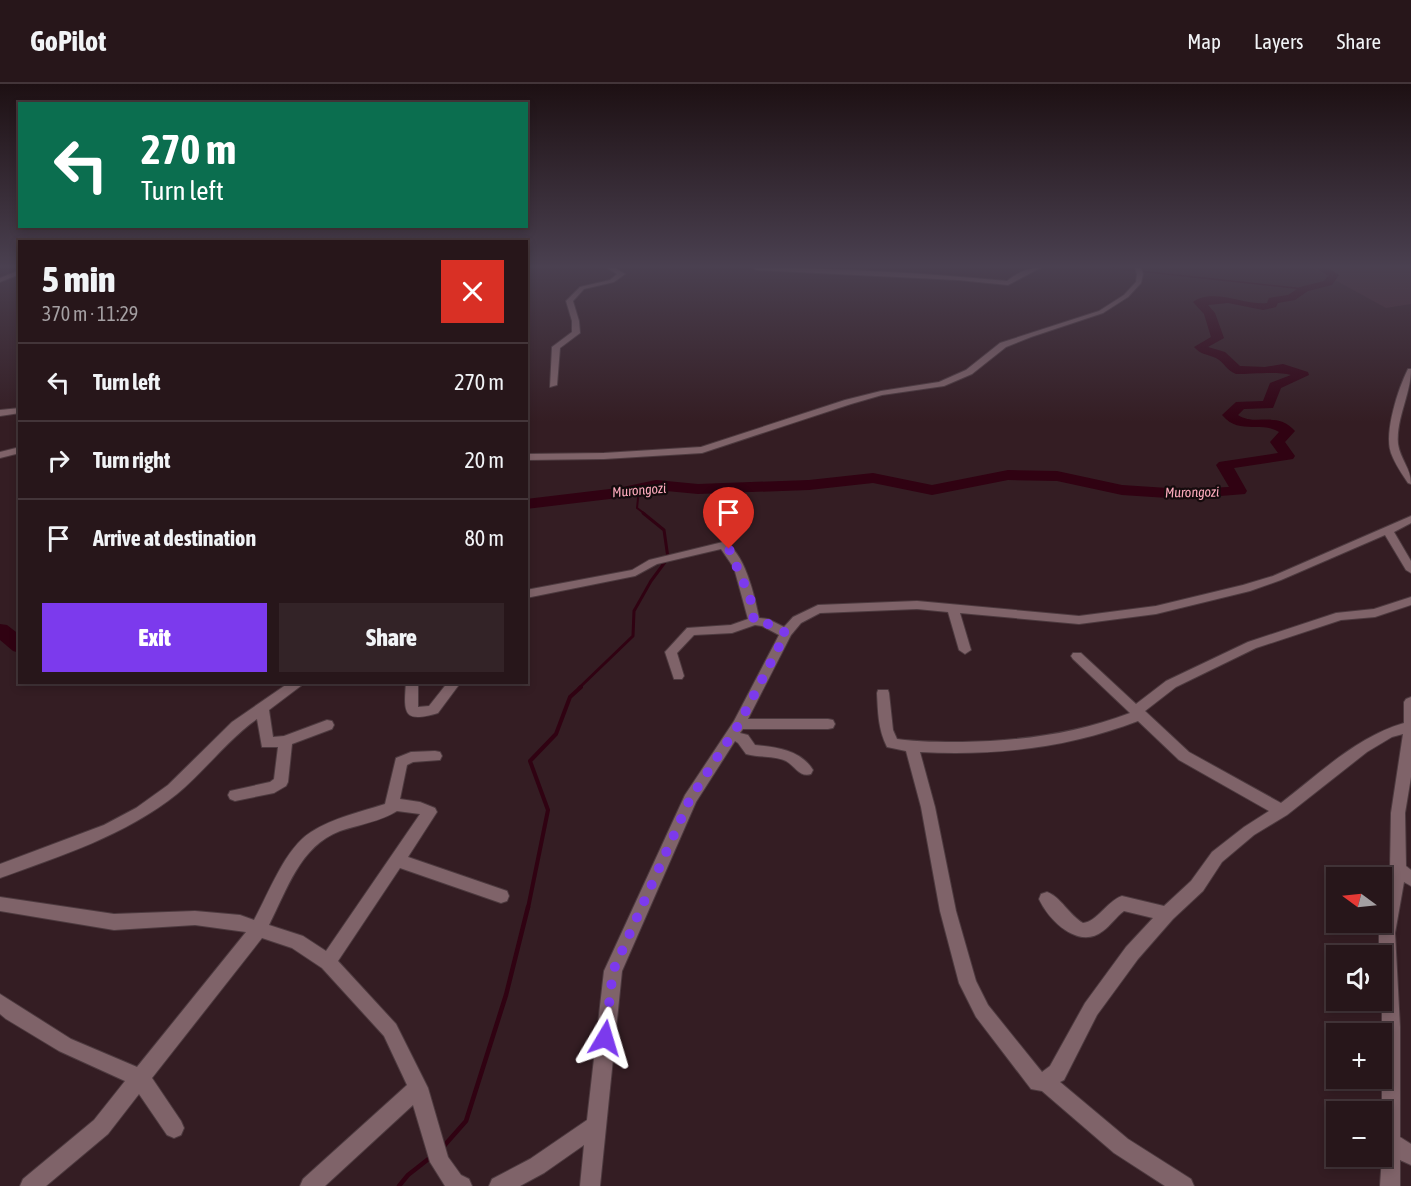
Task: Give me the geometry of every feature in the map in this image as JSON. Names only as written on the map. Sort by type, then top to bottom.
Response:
[{"type":"street","points":[[553,385],[556,360],[554,350],[556,346],[576,333],[576,319]]},
{"type":"street","points":[[528,457],[604,456],[702,450],[848,402],[881,393],[941,384],[969,372],[1004,345],[1075,319]]},
{"type":"street","points":[[1411,371],[1394,422],[1393,438],[1396,454],[1411,481]]},
{"type":"street","points":[[0,413],[18,411]]},
{"type":"street","points":[[0,455],[18,450]]},
{"type":"street","points":[[590,1186],[613,971],[690,799],[735,730],[786,633],[797,620],[818,609],[917,605],[1079,620],[1156,610],[1277,578],[1411,519]]},
{"type":"street","points":[[1388,531],[1411,570]]},
{"type":"street","points":[[528,594],[635,573],[653,562],[723,545],[733,555],[750,597],[754,621]]},
{"type":"street","points":[[883,693],[886,730],[892,742],[912,747],[1001,747],[1043,744],[1110,727],[1138,713],[1171,684],[1252,645],[1340,616],[1375,613],[1411,601]]},
{"type":"street","points":[[953,608],[965,650]]},
{"type":"street","points":[[678,676],[671,652],[691,631],[732,629],[754,621],[764,622],[786,633]]},
{"type":"street","points":[[1077,656],[1192,762],[1282,811]]},
{"type":"street","points":[[0,872],[109,829],[141,812],[173,789],[237,726],[297,684]]},
{"type":"street","points":[[412,684],[411,709],[414,712],[433,710],[453,684]]},
{"type":"street","points":[[1390,1101],[1387,933],[1404,874],[1398,813],[1405,778],[1411,702]]},
{"type":"street","points":[[262,707],[267,743],[285,741],[327,725]]},
{"type":"street","points":[[735,730],[828,724]]},
{"type":"street","points":[[912,747],[948,911],[968,984],[982,1011],[1038,1082],[1045,1082],[1057,1073],[1091,1009],[1132,953],[1167,914],[1197,886],[1217,857],[1249,831],[1282,811],[1362,748],[1388,733],[1409,727]]},
{"type":"street","points":[[735,730],[751,750],[788,755],[797,759],[806,770]]},
{"type":"street","points":[[235,795],[274,787],[281,782],[285,741]]},
{"type":"street","points":[[30,1186],[101,1126],[141,1078],[258,930],[288,868],[306,845],[332,828],[384,812],[392,804],[401,762],[411,757],[435,756]]},
{"type":"street","points":[[327,962],[430,812],[420,808],[392,804]]},
{"type":"street","points":[[396,860],[501,897]]},
{"type":"street","points":[[1047,899],[1071,926],[1083,930],[1095,928],[1116,906],[1122,903],[1167,914]]},
{"type":"street","points":[[0,904],[114,922],[195,918],[240,922],[297,942],[327,962],[390,1030],[418,1089],[438,1153],[454,1182],[462,1186]]},
{"type":"street","points":[[0,1003],[12,1013],[65,1045],[141,1078],[174,1128]]},
{"type":"street","points":[[1045,1082],[1121,1146],[1184,1186]]},
{"type":"street","points":[[310,1186],[418,1089]]},
{"type":"street","points":[[499,1186],[537,1166],[595,1126]]},
{"type":"street","points":[[1392,1143],[1411,1155]]},
{"type":"street","points":[[1390,1167],[1390,1186]]},
{"type":"waterway","name":"Murongozi","points":[[528,504],[618,493],[656,485],[698,489],[809,485],[873,478],[932,490],[1008,475],[1057,476],[1122,490],[1183,494],[1239,491],[1224,465],[1288,456],[1277,442],[1288,431],[1275,423],[1241,423],[1229,415],[1241,405],[1268,405],[1275,386],[1303,375],[1283,368],[1265,371],[1236,370],[1221,355],[1208,353],[1200,347],[1218,338],[1211,319]]},
{"type":"waterway","points":[[639,489],[637,508],[645,514]]},
{"type":"waterway","points":[[579,688],[633,636],[634,611],[651,581],[668,558],[664,530],[643,513]]},
{"type":"waterway","name":"Murongozi","points":[[0,630],[18,644]]},
{"type":"waterway","points":[[528,908],[548,810],[530,761],[556,734],[570,697],[581,687]]},
{"type":"waterway","points":[[443,1147],[466,1121],[506,995],[528,907]]},
{"type":"waterway","points":[[399,1186],[408,1175],[431,1157]]},
{"type":"route","points":[[605,1038],[613,971],[690,799],[739,724],[786,633],[764,622],[754,621],[750,597],[729,549]]}]
